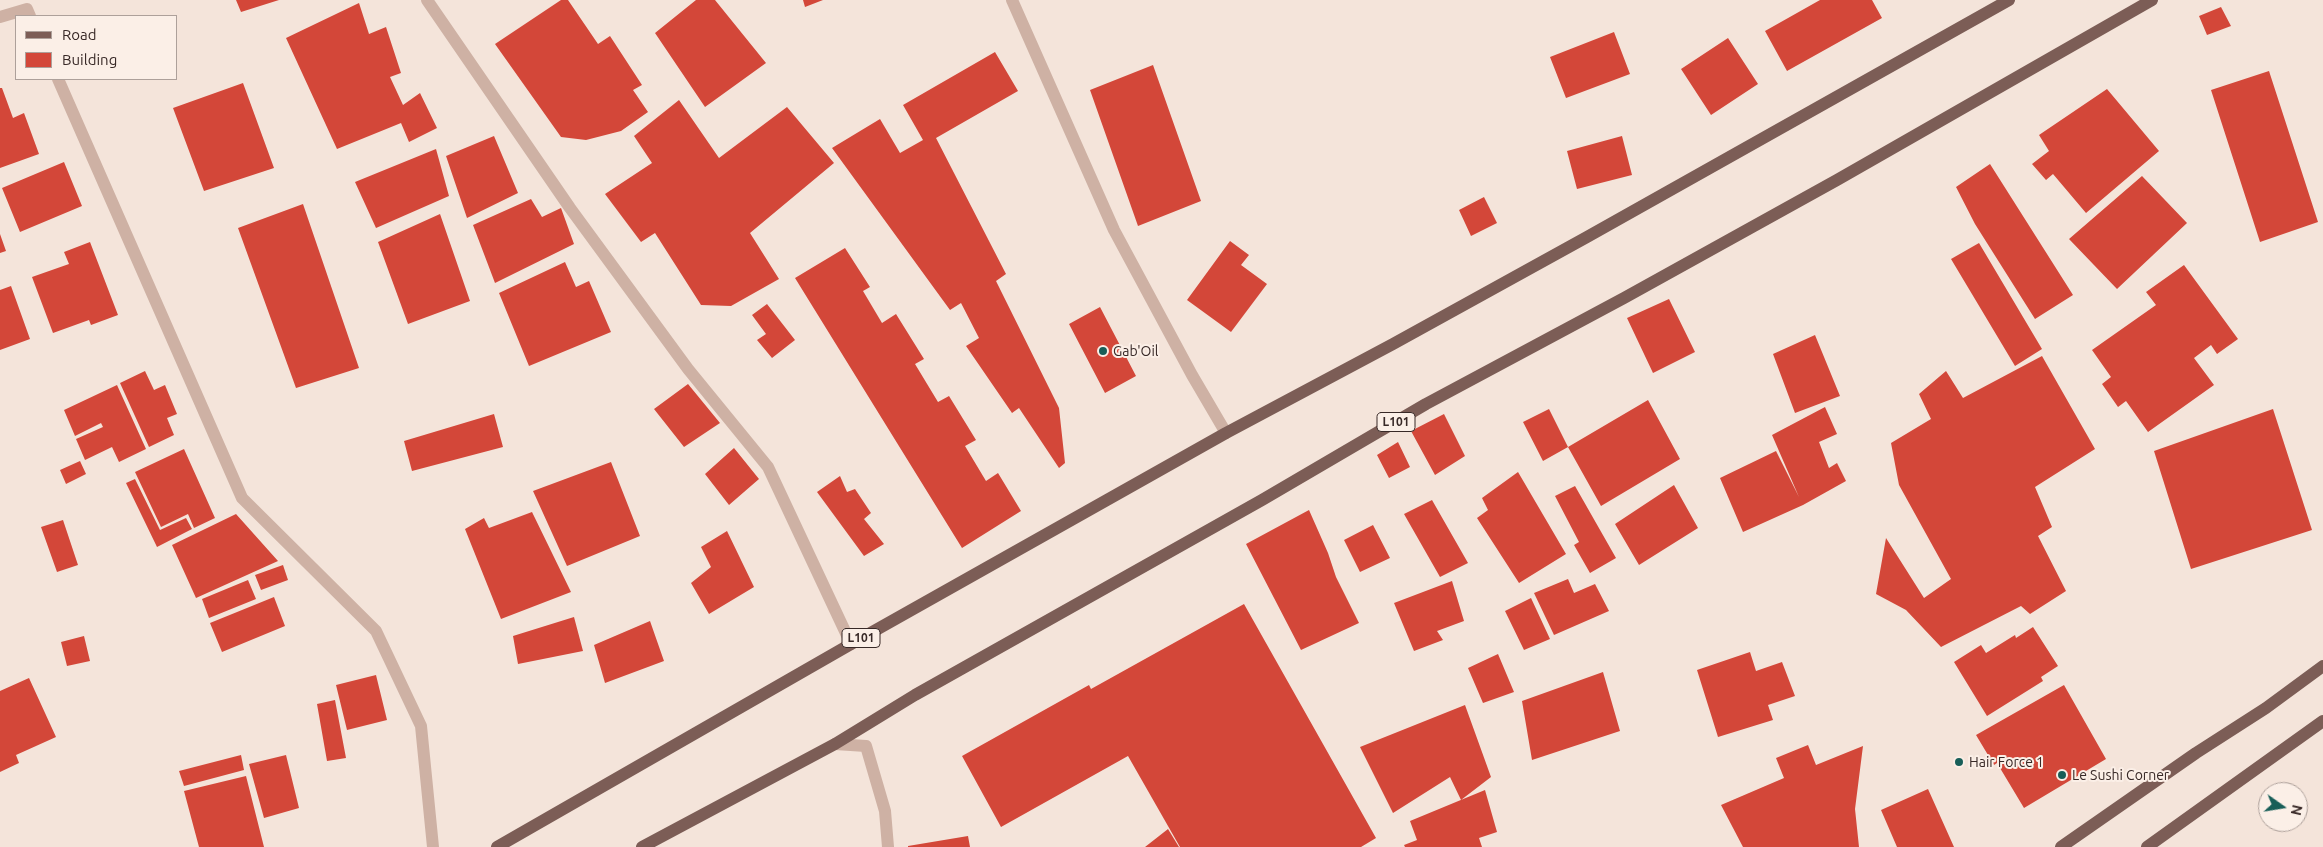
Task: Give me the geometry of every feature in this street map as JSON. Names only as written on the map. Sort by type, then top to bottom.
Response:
[{"type":"main road","name":"L101","points":[[497,847],[851,644],[1226,433],[1570,246],[2009,0]]},
{"type":"main road","name":"L101","points":[[642,847],[835,744],[915,695],[1253,505],[1426,404],[1803,199],[2152,0]]},
{"type":"main road","points":[[2061,847],[2196,753],[2266,708],[2323,666]]},
{"type":"main road","points":[[2147,847],[2323,721]]},
{"type":"street","points":[[427,0],[570,208],[688,369],[768,467],[851,644]]},
{"type":"street","points":[[1012,0],[1114,230],[1192,375],[1226,433]]},
{"type":"street","points":[[0,17],[27,9],[30,15]]},
{"type":"street","points":[[58,80],[242,498],[376,631],[421,726],[433,847]]},
{"type":"street","points":[[835,744],[866,746],[886,811],[888,847]]},
{"type":"building","points":[[236,0],[279,0],[241,12]]},
{"type":"building","points":[[561,0],[568,0],[598,44],[610,36],[642,85],[633,90],[648,112],[621,131],[586,140],[561,137],[495,44]]},
{"type":"building","points":[[696,0],[715,0],[766,63],[705,107],[655,33]]},
{"type":"building","points":[[803,0],[823,0],[805,7]]},
{"type":"building","points":[[1820,0],[1872,0],[1882,18],[1787,71],[1765,31]]},
{"type":"building","points":[[359,3],[369,34],[386,27],[401,73],[390,77],[403,105],[420,93],[437,128],[409,142],[401,123],[337,149],[286,38]]},
{"type":"building","points":[[2221,7],[2231,26],[2207,35],[2199,16]]},
{"type":"building","points":[[1614,32],[1630,74],[1566,98],[1550,57]]},
{"type":"building","points":[[1728,38],[1758,84],[1711,115],[1681,69]]},
{"type":"building","points":[[995,52],[1018,91],[936,138],[1006,274],[996,281],[1059,408],[1065,463],[1059,468],[1019,408],[1012,413],[966,346],[979,338],[961,303],[950,310],[832,148],[880,119],[900,153],[923,140],[903,105]]},
{"type":"building","points":[[1153,65],[1201,201],[1138,226],[1090,90]]},
{"type":"building","points":[[2269,71],[2318,222],[2260,242],[2211,90]]},
{"type":"building","points":[[243,83],[274,168],[204,191],[173,108]]},
{"type":"building","points":[[0,88],[2,88],[13,118],[24,113],[39,154],[0,168]]},
{"type":"building","points":[[2107,89],[2159,151],[2086,213],[2053,174],[2046,180],[2032,164],[2049,151],[2039,135]]},
{"type":"building","points":[[679,100],[719,158],[787,107],[834,163],[750,233],[779,279],[731,306],[701,305],[655,233],[641,242],[605,194],[652,163],[634,136]]},
{"type":"building","points":[[494,136],[518,193],[467,218],[446,156]]},
{"type":"building","points":[[1622,136],[1632,175],[1577,189],[1567,151]]},
{"type":"building","points":[[436,149],[449,196],[376,228],[355,182]]},
{"type":"building","points":[[64,162],[82,206],[20,232],[2,188]]},
{"type":"building","points":[[1990,164],[2073,295],[2035,319],[1975,224],[1956,187]]},
{"type":"building","points":[[2142,176],[2187,223],[2117,289],[2069,239]]},
{"type":"building","points":[[1484,197],[1497,223],[1471,236],[1459,210]]},
{"type":"building","points":[[531,199],[542,217],[561,208],[574,244],[495,283],[473,225]]},
{"type":"building","points":[[303,204],[359,368],[296,388],[238,228]]},
{"type":"building","points":[[440,214],[470,301],[408,324],[378,242]]},
{"type":"building","points":[[0,234],[6,251],[0,253]]},
{"type":"building","points":[[1230,241],[1249,255],[1241,265],[1267,284],[1231,332],[1187,300]]},
{"type":"building","points":[[90,242],[118,315],[91,325],[89,320],[53,333],[32,277],[69,264],[64,252]]},
{"type":"building","points":[[1979,243],[2042,349],[2015,366],[1951,259]]},
{"type":"building","points":[[845,248],[870,287],[863,291],[882,323],[896,314],[924,359],[915,364],[938,402],[949,396],[976,440],[965,446],[986,481],[998,473],[1021,511],[962,548],[795,278]]},
{"type":"building","points":[[565,262],[576,287],[589,281],[611,332],[529,366],[499,293]]},
{"type":"building","points":[[2184,265],[2238,339],[2217,354],[2211,345],[2194,358],[2214,385],[2148,432],[2126,401],[2118,407],[2102,384],[2111,377],[2092,350],[2156,305],[2146,292]]},
{"type":"building","points":[[11,286],[30,339],[0,350],[0,290]]},
{"type":"building","points":[[1669,299],[1695,352],[1653,373],[1627,318]]},
{"type":"building","points":[[767,304],[795,340],[772,358],[757,340],[766,334],[752,315]]},
{"type":"building","points":[[1100,307],[1136,376],[1105,393],[1069,324]]},
{"type":"building","points":[[1815,335],[1840,396],[1795,413],[1773,354]]},
{"type":"building","points":[[2042,356],[2095,449],[2035,487],[2052,527],[2038,536],[2066,591],[2030,614],[2021,606],[1941,647],[1906,610],[1876,594],[1886,538],[1924,598],[1951,579],[1899,485],[1891,443],[1931,419],[1919,394],[1946,371],[1963,398]]},
{"type":"building","points":[[145,371],[154,390],[165,385],[177,414],[167,418],[174,435],[149,447],[120,383]]},
{"type":"building","points":[[688,384],[720,423],[684,447],[654,409]]},
{"type":"building","points":[[117,385],[146,449],[119,462],[112,447],[85,460],[76,439],[103,427],[101,423],[75,436],[64,410]]},
{"type":"building","points":[[1648,400],[1680,459],[1601,506],[1568,447]]},
{"type":"building","points":[[1825,407],[1837,434],[1819,442],[1829,468],[1837,463],[1846,481],[1803,505],[1743,532],[1720,478],[1776,451],[1799,497],[1772,435]]},
{"type":"building","points":[[1549,409],[1568,447],[1543,461],[1523,422]]},
{"type":"building","points":[[2273,409],[2312,530],[2191,569],[2154,451]]},
{"type":"building","points":[[494,414],[503,447],[412,471],[404,441]]},
{"type":"building","points":[[1444,414],[1465,456],[1435,475],[1411,431]]},
{"type":"building","points":[[1398,442],[1410,467],[1389,478],[1377,455]]},
{"type":"building","points":[[734,448],[759,479],[729,505],[705,474]]},
{"type":"building","points":[[184,449],[215,518],[194,528],[188,514],[161,527],[135,472]]},
{"type":"building","points":[[80,461],[86,474],[66,484],[60,470]]},
{"type":"building","points":[[611,462],[640,536],[567,566],[533,491]]},
{"type":"building","points":[[1518,472],[1566,554],[1519,583],[1477,518],[1488,510],[1482,498]]},
{"type":"building","points":[[840,476],[847,492],[855,489],[871,513],[864,519],[884,544],[864,556],[817,492]]},
{"type":"building","points":[[135,479],[160,530],[186,518],[192,529],[157,547],[126,483]]},
{"type":"building","points":[[1674,485],[1698,528],[1639,565],[1615,524]]},
{"type":"building","points":[[1575,486],[1616,558],[1590,573],[1574,545],[1579,542],[1555,496]]},
{"type":"building","points":[[1432,500],[1468,563],[1440,577],[1404,514]]},
{"type":"building","points":[[1309,510],[1328,553],[1336,577],[1359,623],[1301,650],[1246,544]]},
{"type":"building","points":[[532,512],[571,592],[501,619],[465,529],[484,518],[489,528]]},
{"type":"building","points":[[236,514],[278,561],[196,598],[172,545]]},
{"type":"building","points":[[63,520],[78,565],[57,572],[41,527]]},
{"type":"building","points":[[1373,525],[1390,558],[1360,572],[1344,540]]},
{"type":"building","points":[[727,531],[754,587],[709,614],[691,583],[711,567],[701,547]]},
{"type":"building","points":[[283,565],[288,580],[261,590],[255,575]]},
{"type":"building","points":[[1568,579],[1574,593],[1595,584],[1609,611],[1554,635],[1534,593]]},
{"type":"building","points":[[248,580],[256,599],[209,618],[202,599]]},
{"type":"building","points":[[1452,581],[1464,621],[1437,631],[1443,640],[1414,651],[1394,603]]},
{"type":"building","points":[[274,597],[285,626],[222,652],[210,623]]},
{"type":"building","points":[[1531,598],[1550,639],[1524,650],[1505,611]]},
{"type":"building","points":[[1244,604],[1376,838],[1361,847],[1180,847],[1128,756],[1001,827],[962,756],[1089,685],[1091,689]]},
{"type":"building","points":[[574,617],[583,651],[518,664],[513,636]]},
{"type":"building","points":[[650,621],[664,661],[605,683],[594,645]]},
{"type":"building","points":[[2033,627],[2058,666],[2041,677],[2043,681],[1987,716],[1954,662],[1981,645],[1986,653],[2015,635],[2016,638]]},
{"type":"building","points":[[84,636],[90,661],[67,666],[61,642]]},
{"type":"building","points":[[1750,652],[1756,671],[1782,662],[1795,696],[1768,705],[1773,720],[1718,737],[1697,670]]},
{"type":"building","points":[[1498,654],[1514,692],[1483,703],[1468,668]]},
{"type":"building","points":[[1603,672],[1620,731],[1532,760],[1522,701]]},
{"type":"building","points":[[376,675],[387,720],[347,730],[336,685]]},
{"type":"building","points":[[29,678],[56,737],[16,755],[19,763],[0,772],[0,691]]},
{"type":"building","points":[[2064,685],[2106,759],[2024,808],[1997,763],[1994,765],[1976,735]]},
{"type":"building","points":[[335,700],[346,758],[327,761],[317,704]]},
{"type":"building","points":[[1465,705],[1491,777],[1461,800],[1450,777],[1393,813],[1360,747]]},
{"type":"building","points":[[1808,745],[1816,765],[1863,746],[1855,809],[1859,847],[1743,847],[1721,805],[1784,778],[1776,758]]},
{"type":"building","points":[[241,755],[244,770],[184,786],[179,771]]},
{"type":"building","points":[[286,755],[299,808],[264,818],[249,764]]},
{"type":"building","points":[[246,776],[264,847],[199,847],[184,791]]},
{"type":"building","points":[[1928,789],[1954,847],[1897,847],[1881,810]]},
{"type":"building","points":[[1485,790],[1497,832],[1479,838],[1482,847],[1405,847],[1404,845],[1417,840],[1410,821]]},
{"type":"building","points":[[1168,829],[1179,847],[1145,847]]},
{"type":"building","points":[[968,836],[970,847],[908,847],[908,846]]},
{"type":"place","name":"Gab'Oil","points":[[1103,351]]},
{"type":"place","name":"Hair Force 1","points":[[1959,762]]},
{"type":"place","name":"Le Sushi Corner","points":[[2062,775]]}]
